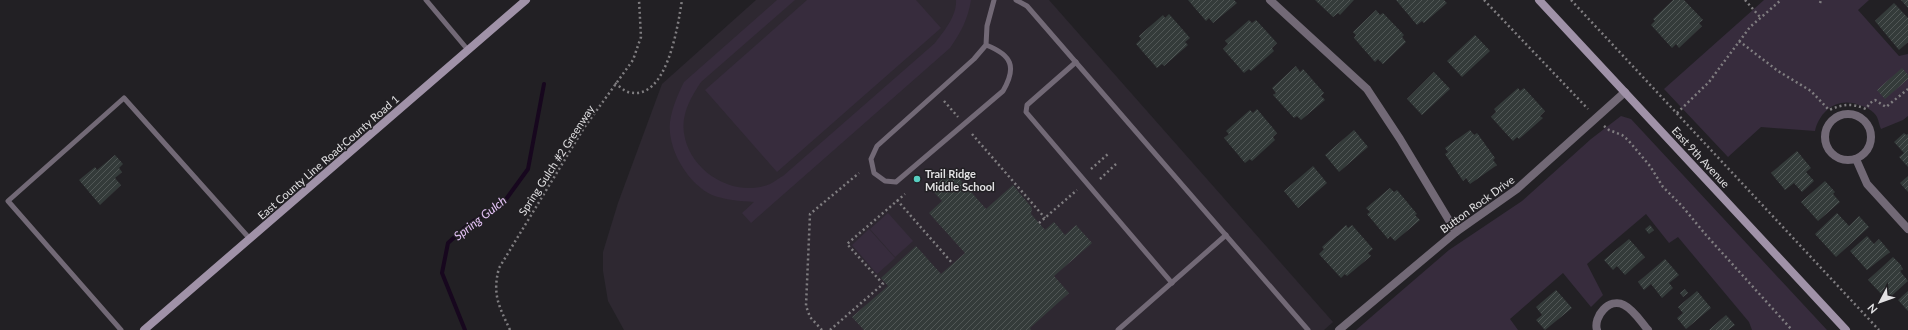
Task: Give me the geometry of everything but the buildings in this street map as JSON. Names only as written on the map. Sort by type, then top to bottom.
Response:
[{"type":"main road","name":"East County Line Road;County Road 1","points":[[144,330],[526,0]]},
{"type":"main road","name":"East 9th Avenue","points":[[1539,0],[1846,330]]},
{"type":"street","points":[[1270,0],[1367,89],[1400,139],[1456,232]]},
{"type":"street","name":"Button Rock Drive","points":[[1339,330],[1456,232],[1517,190],[1625,92]]},
{"type":"street","points":[[1848,113],[1855,115],[1868,124],[1871,131],[1872,138],[1870,146],[1866,152],[1856,159],[1846,160],[1838,158],[1828,147],[1825,140],[1826,132],[1833,119],[1840,115],[1848,113]]},
{"type":"street","points":[[1856,159],[1867,184],[1908,229]]},
{"type":"street","points":[[1597,330],[1596,321],[1601,313],[1611,305],[1619,303],[1630,309],[1648,330]]},
{"type":"lane","points":[[426,0],[468,50]]},
{"type":"lane","points":[[986,45],[999,50],[1007,58],[1012,70],[1010,79],[1003,91],[896,182],[885,181],[874,173],[871,159],[877,146],[974,59],[986,45],[988,26],[994,0]]},
{"type":"lane","points":[[1016,0],[1027,6],[1308,330]]},
{"type":"lane","points":[[1076,62],[1026,104],[1026,112],[1172,283]]},
{"type":"lane","points":[[121,330],[8,201],[124,98],[250,239]]},
{"type":"lane","points":[[1118,330],[1226,235]]},
{"type":"path","name":"Spring Gulch #2 Greenway","points":[[510,330],[496,300],[496,279],[498,268],[584,128],[633,60],[641,37],[639,0]]},
{"type":"path","points":[[616,84],[628,92],[640,93],[653,86],[662,74],[676,36],[682,0]]},
{"type":"path","points":[[1484,0],[1588,109]]},
{"type":"path","points":[[1571,0],[1879,330]]},
{"type":"path","points":[[1745,0],[1760,17]]},
{"type":"path","points":[[1677,113],[1708,82],[1739,41],[1760,17],[1781,0]]},
{"type":"path","points":[[1739,41],[1778,71],[1811,91],[1829,110],[1840,105],[1850,104],[1866,109],[1870,103],[1875,100],[1886,107],[1908,89]]},
{"type":"path","points":[[944,101],[958,117]]},
{"type":"path","points":[[1604,126],[1609,130],[1622,134],[1628,140],[1650,166],[1663,187],[1682,206],[1706,235],[1792,330]]},
{"type":"path","points":[[972,134],[1046,218]]},
{"type":"path","points":[[1091,169],[1108,154]]},
{"type":"path","points":[[1100,179],[1116,164]]},
{"type":"path","points":[[822,330],[810,317],[806,306],[810,214],[859,173]]},
{"type":"path","points":[[1039,223],[1077,190]]},
{"type":"path","points":[[830,330],[883,284],[847,244],[905,194]]},
{"type":"path","points":[[897,200],[953,264]]},
{"type":"shaded area","name":"Trail Ridge Middle School","points":[[756,0],[1049,0],[1333,322],[1324,330],[624,330],[608,301],[603,271],[603,252],[618,203],[662,84]]},
{"type":"shaded area","points":[[777,0],[795,0],[701,82],[690,100],[685,112],[683,126],[684,133],[688,147],[694,159],[704,170],[715,178],[742,188],[756,188],[770,184],[783,176],[935,43],[952,17],[956,6],[956,0],[971,0],[964,25],[950,48],[751,223],[742,213],[754,202],[738,201],[712,195],[703,190],[687,174],[672,143],[670,122],[672,112],[684,82]]},
{"type":"shaded area","points":[[807,0],[916,0],[941,28],[777,172],[705,90]]},
{"type":"shaded area","points":[[1764,0],[1869,0],[1858,10],[1899,56],[1908,54],[1908,116],[1903,120],[1881,129],[1877,117],[1869,109],[1851,103],[1837,104],[1826,111],[1821,117],[1815,131],[1761,127],[1728,157],[1664,89]]},
{"type":"shaded area","points":[[1621,116],[1631,119],[1827,330],[1752,330],[1749,322],[1678,237],[1669,243],[1646,214],[1587,264],[1603,295],[1591,307],[1563,273],[1510,319],[1518,330],[1356,330],[1449,250],[1522,201],[1591,139]]},
{"type":"shaded area","points":[[888,213],[913,241],[895,257],[870,229]]},
{"type":"shaded area","points":[[869,229],[895,258],[877,274],[852,245]]},
{"type":"waterway","name":"Spring Gulch","points":[[465,330],[442,273],[448,243],[469,224],[504,202],[528,169],[544,84]]},
{"type":"place","name":"Trail Ridge Middle School","points":[[917,179]]}]
